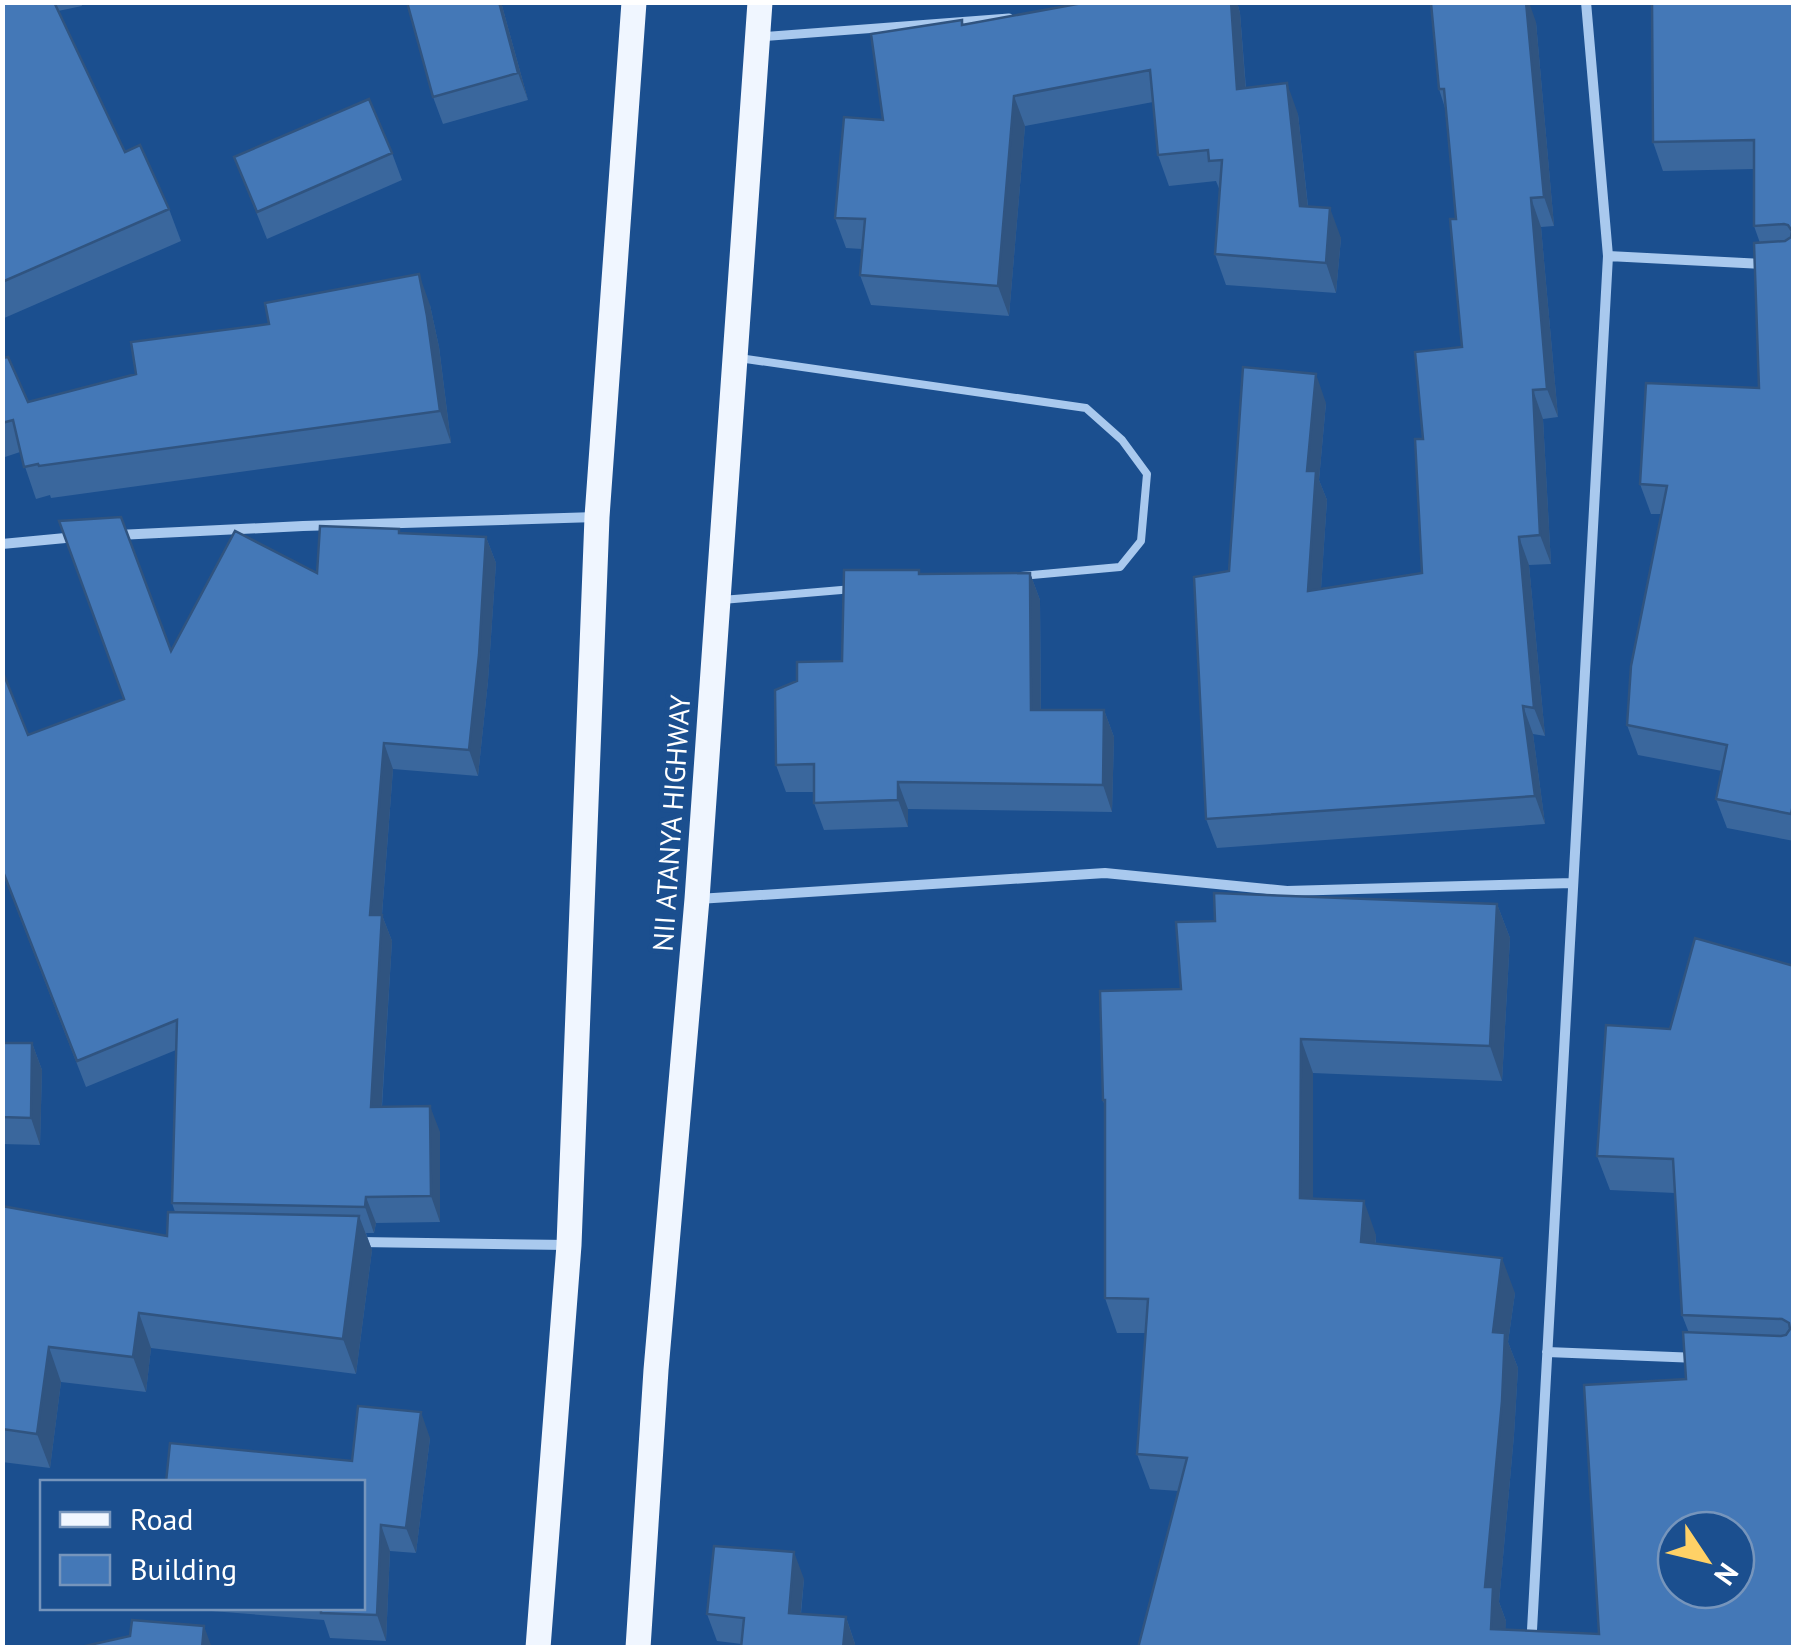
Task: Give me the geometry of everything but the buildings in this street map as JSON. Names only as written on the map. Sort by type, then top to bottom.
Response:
[{"type":"main road","points":[[538,1648],[569,1245],[598,516],[634,2]]},
{"type":"main road","name":"NII ATANYA HIGHWAY","points":[[638,1648],[760,2]]},
{"type":"street","points":[[1530,1648],[1608,256],[1586,2]]},
{"type":"street","points":[[759,37],[1012,17]]},
{"type":"street","points":[[1608,256],[1794,262]]},
{"type":"street","points":[[110,536],[598,516]]},
{"type":"street","points":[[2,544],[90,536]]},
{"type":"street","points":[[696,899],[1105,873],[1287,892],[1573,882]]},
{"type":"street","points":[[342,1242],[569,1245]]},
{"type":"street","points":[[1547,1352],[1718,1359]]},
{"type":"lane","points":[[735,357],[1086,408],[1122,440],[1147,474],[1141,541],[1120,567],[1003,577]]},
{"type":"lane","points":[[717,600],[870,588]]}]
